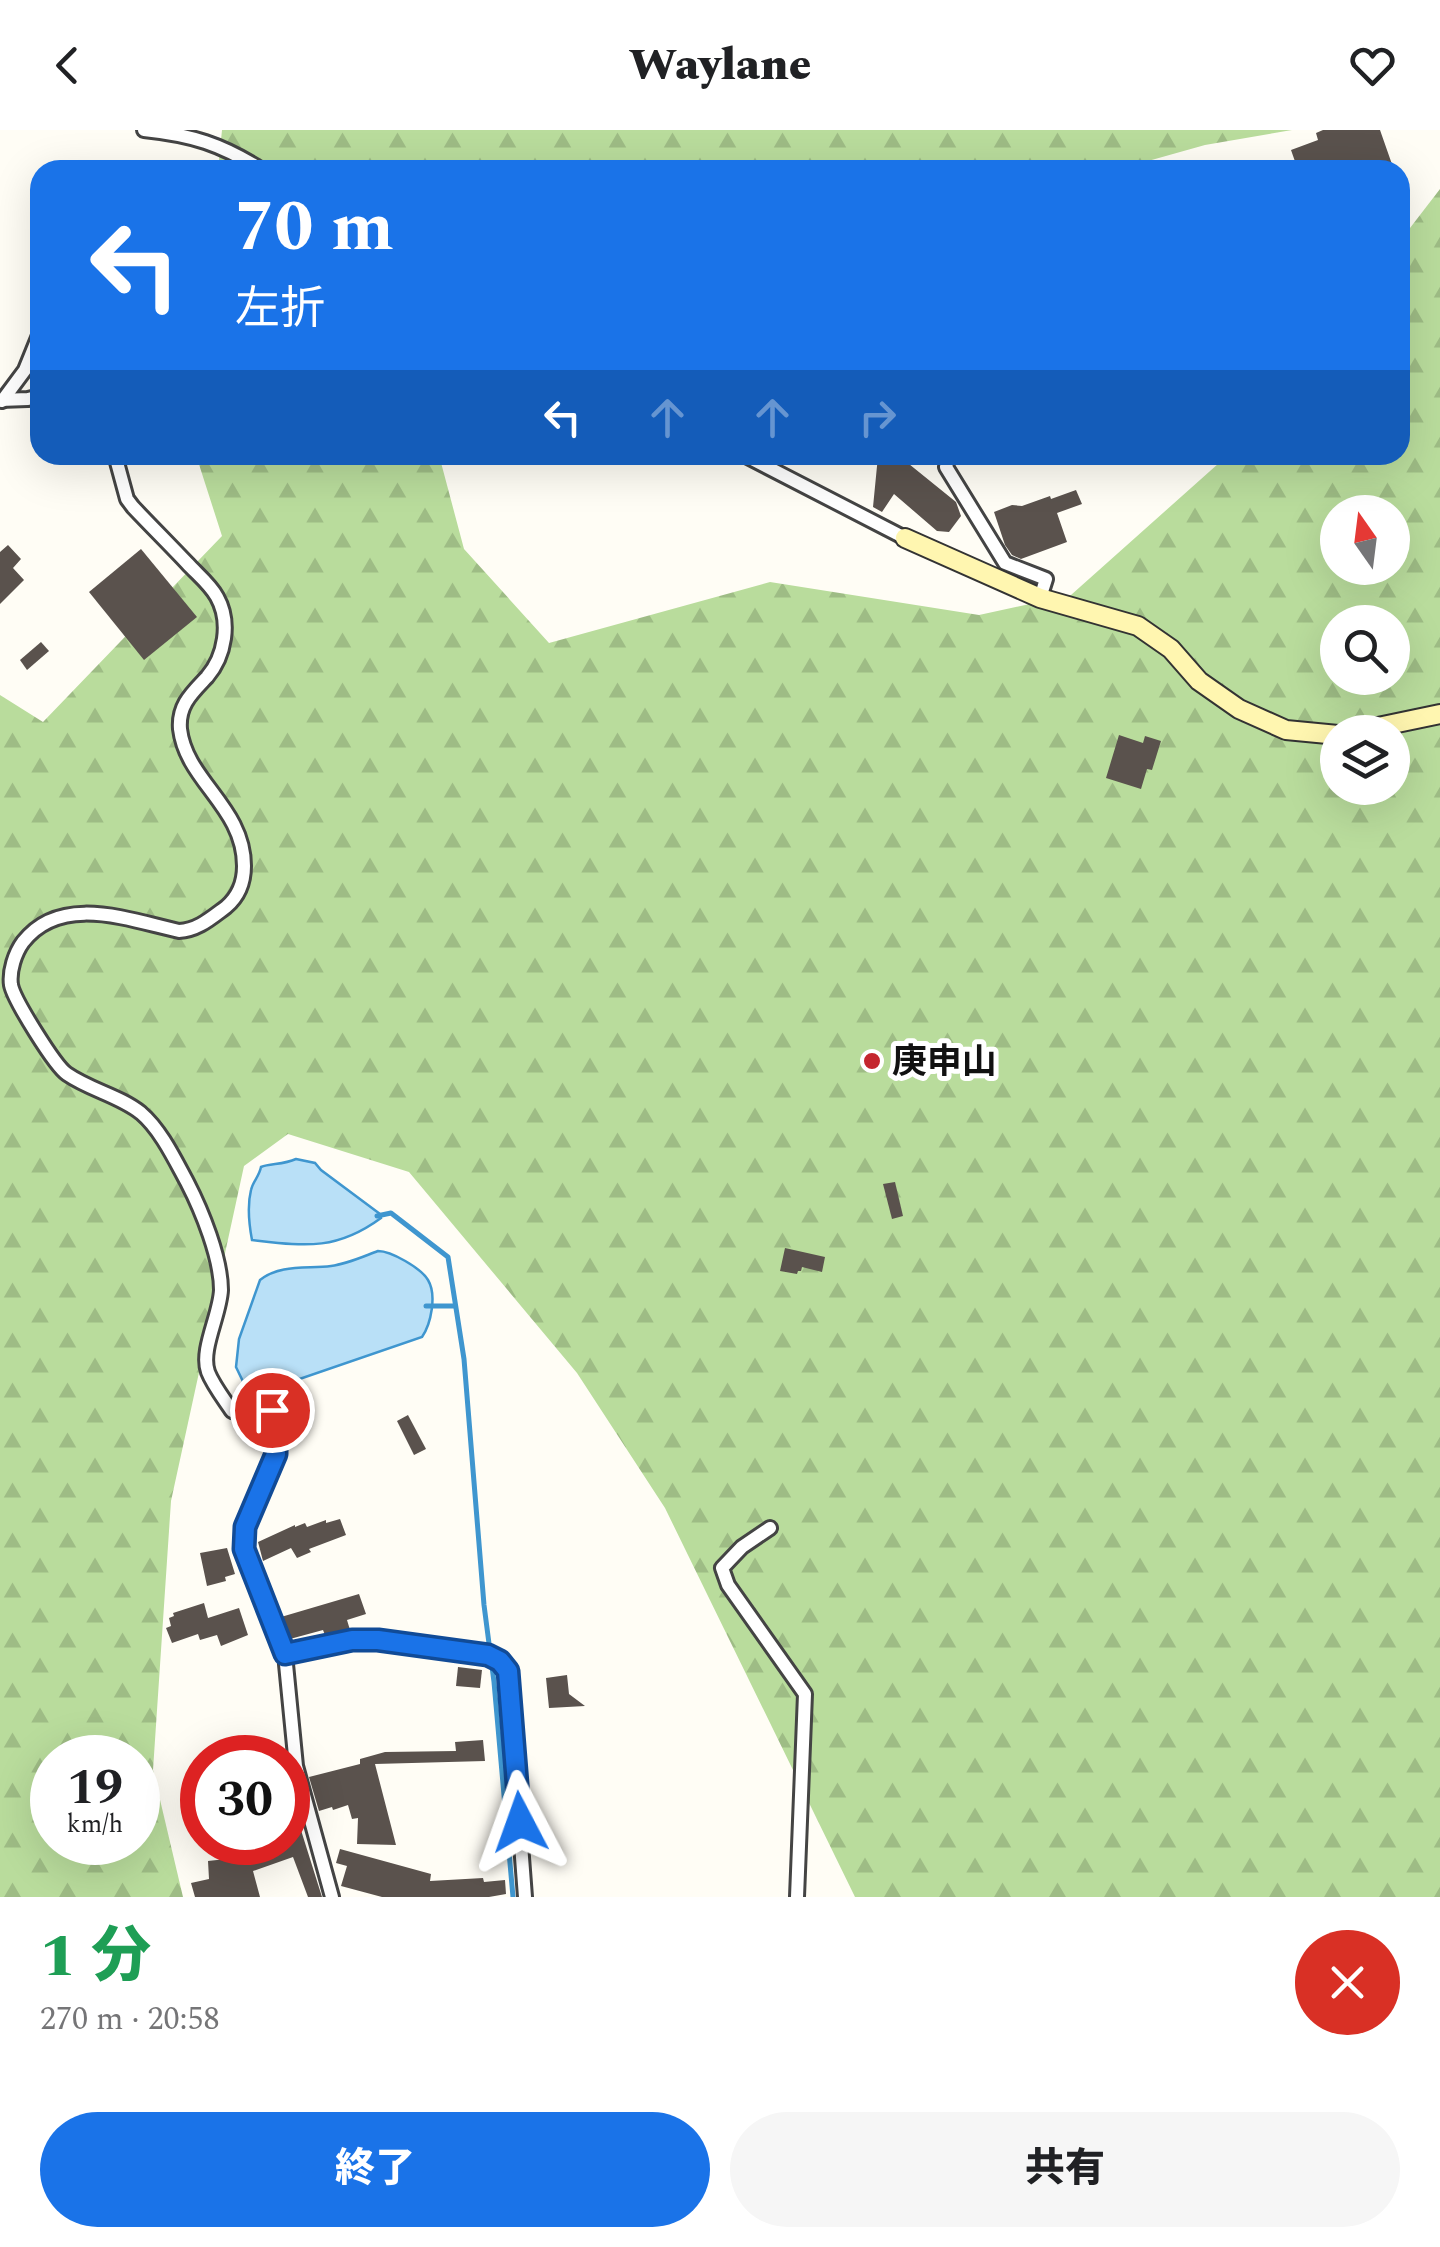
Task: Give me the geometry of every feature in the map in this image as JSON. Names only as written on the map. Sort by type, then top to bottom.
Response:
[{"type":"street","points":[[144,130],[208,141],[246,160]]},
{"type":"street","points":[[1,401],[30,358]]},
{"type":"street","points":[[1,401],[30,397]]},
{"type":"street","points":[[118,465],[133,507],[219,600],[224,623],[222,651],[211,672],[186,699],[180,714],[180,731],[192,762],[234,822],[242,841],[244,876],[233,901],[189,930],[85,913],[59,916],[38,926],[21,945],[12,965],[10,984],[57,1066],[139,1112],[150,1123],[188,1185],[209,1234],[221,1287],[206,1358],[208,1371],[232,1411],[246,1415],[272,1410],[276,1454],[245,1527],[244,1549],[285,1654],[296,1766],[332,1897]]},
{"type":"street","points":[[763,465],[905,538],[1040,598],[1138,626],[1171,649],[1198,681],[1239,708],[1286,730],[1320,733]]},
{"type":"street","points":[[946,465],[1006,563],[1046,579],[1040,598]]},
{"type":"street","points":[[1410,720],[1440,714]]},
{"type":"street","points":[[770,1528],[742,1546],[722,1568],[728,1585],[805,1694],[797,1897]]},
{"type":"street","points":[[285,1654],[352,1640],[378,1640],[492,1657],[508,1671],[525,1897]]},
{"type":"green space","points":[[222,130],[1292,130],[1205,145],[1152,160],[219,160]]},
{"type":"green space","points":[[1440,189],[1440,1897],[855,1897],[665,1508],[577,1373],[409,1172],[288,1134],[244,1166],[171,1501],[155,1735],[30,1735],[30,1865],[160,1865],[160,1800],[183,1897],[0,1897],[0,695],[43,722],[222,536],[199,465],[442,465],[464,549],[549,643],[770,582],[979,615],[1071,595],[1217,465],[1410,465],[1410,228]]},
{"type":"water","points":[[296,1159],[315,1163],[381,1218],[349,1236],[320,1244],[252,1240],[250,1196],[261,1167]]},
{"type":"water","points":[[378,1251],[405,1261],[428,1280],[432,1309],[422,1337],[250,1396],[236,1367],[239,1339],[260,1280],[276,1271],[337,1265]]},
{"type":"building","points":[[1380,130],[1390,160],[1294,160],[1291,150],[1318,140],[1316,133]]},
{"type":"building","points":[[877,465],[910,465],[956,502],[961,516],[949,532],[937,531],[894,494],[882,512],[873,507]]},
{"type":"building","points":[[1076,490],[1082,504],[1057,513],[1067,542],[1021,559],[1012,555],[994,512]]},
{"type":"building","points":[[8,545],[21,559],[13,568],[24,580],[0,604],[0,552]]},
{"type":"building","points":[[141,549],[197,617],[144,660],[89,592]]},
{"type":"building","points":[[41,642],[49,651],[27,670],[20,660]]},
{"type":"building","points":[[1119,735],[1143,743],[1145,736],[1161,741],[1141,789],[1106,778]]},
{"type":"building","points":[[895,1182],[903,1216],[892,1219],[883,1184]]},
{"type":"building","points":[[785,1248],[825,1257],[822,1272],[802,1267],[797,1274],[780,1271]]},
{"type":"building","points":[[408,1415],[426,1449],[414,1455],[397,1421]]},
{"type":"building","points":[[340,1519],[346,1535],[309,1549],[311,1552],[297,1558],[291,1548],[263,1561],[258,1542],[295,1525],[305,1523],[307,1527]]},
{"type":"building","points":[[227,1548],[235,1574],[207,1586],[200,1553]]},
{"type":"building","points":[[359,1594],[366,1614],[347,1620],[350,1630],[325,1635],[323,1630],[290,1639],[281,1617]]},
{"type":"building","points":[[204,1603],[208,1618],[239,1608],[248,1635],[221,1646],[217,1635],[200,1640],[198,1634],[172,1643],[166,1628],[171,1626],[169,1618],[173,1613]]},
{"type":"building","points":[[458,1667],[482,1670],[480,1688],[456,1686]]},
{"type":"building","points":[[567,1675],[569,1694],[585,1706],[549,1708],[546,1678]]},
{"type":"building","points":[[483,1740],[485,1761],[375,1764],[396,1845],[357,1844],[358,1818],[352,1819],[348,1805],[319,1811],[310,1777],[360,1764],[360,1759],[385,1752],[456,1751],[455,1742]]},
{"type":"building","points":[[340,1849],[431,1874],[430,1881],[505,1880],[506,1894],[382,1897],[341,1886],[347,1866],[336,1863]]},
{"type":"building","points":[[310,1859],[322,1897],[308,1897],[296,1865],[310,1865]]},
{"type":"building","points":[[208,1865],[270,1865],[253,1871],[260,1897],[195,1897],[191,1883],[209,1879]]},
{"type":"waterway","points":[[377,1216],[391,1213],[448,1257],[464,1359],[513,1897]]},
{"type":"waterway","points":[[426,1306],[455,1306]]},
{"type":"place","name":"庚申山","points":[[872,1061]]},
{"type":"route","points":[[272,1410],[276,1454],[245,1527],[244,1549],[285,1654],[352,1640],[378,1640],[488,1655],[500,1661],[508,1671],[520,1822]]}]
